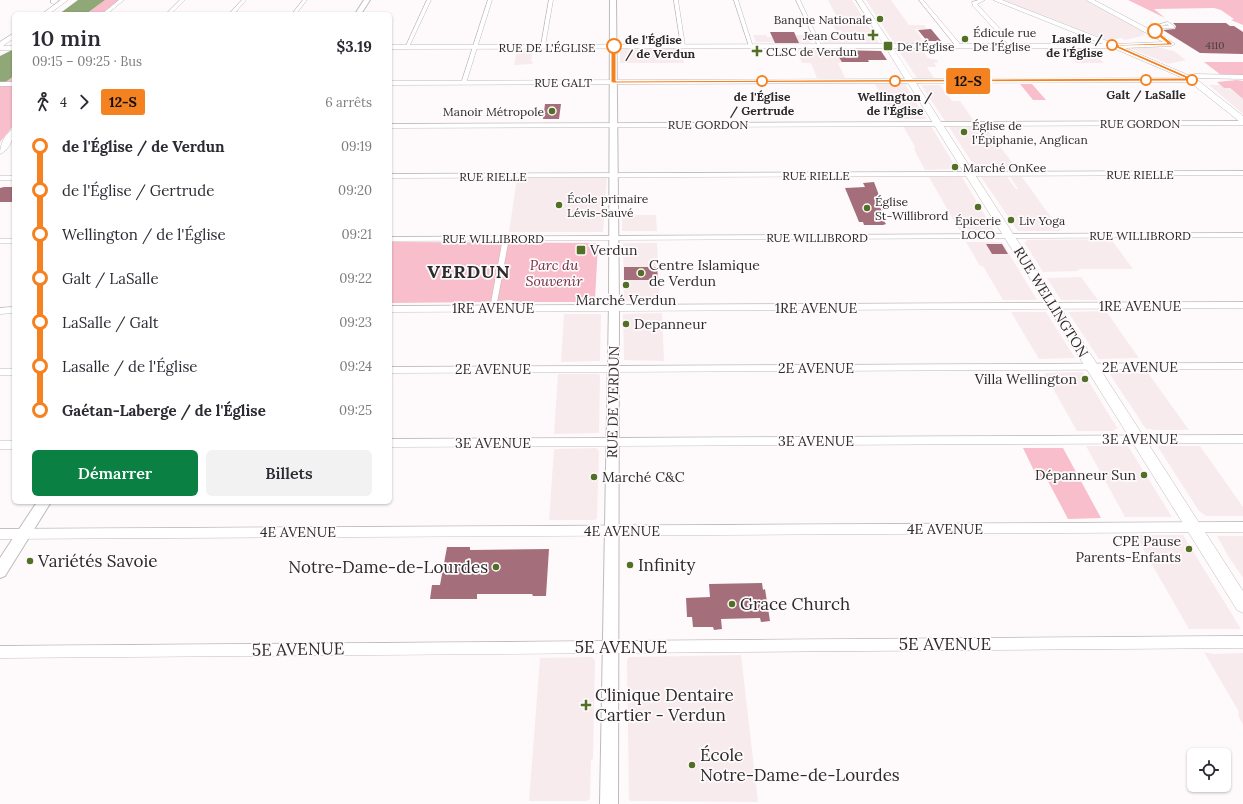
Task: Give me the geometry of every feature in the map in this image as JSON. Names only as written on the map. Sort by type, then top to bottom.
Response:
[{"type":"main road","points":[[39,12],[55,0]]},
{"type":"main road","points":[[48,12],[65,0]]},
{"type":"main road","name":"RUE WELLINGTON","points":[[860,0],[1243,605]]},
{"type":"main road","points":[[996,0],[1112,45],[1192,80],[1243,122]]},
{"type":"main road","points":[[1089,0],[1123,16],[1160,37]]},
{"type":"main road","points":[[1096,0],[1123,16]]},
{"type":"main road","points":[[0,38],[12,30]]},
{"type":"main road","points":[[2,47],[12,37]]},
{"type":"main road","name":"RUE DE L'ÉGLISE","points":[[392,47],[888,46],[1112,45],[1171,44],[1160,37],[1112,45]]},
{"type":"main road","points":[[2,47],[12,48]]},
{"type":"main road","name":"RUE GALT","points":[[392,83],[1192,80]]},
{"type":"main road","points":[[0,84],[12,84]]},
{"type":"main road","points":[[0,151],[12,135]]},
{"type":"street","points":[[107,12],[122,0]]},
{"type":"street","points":[[170,12],[183,0]]},
{"type":"street","points":[[232,12],[244,0]]},
{"type":"street","points":[[296,12],[305,0]]},
{"type":"street","points":[[359,12],[367,0]]},
{"type":"street","points":[[406,47],[429,0]]},
{"type":"street","points":[[464,83],[490,0]]},
{"type":"street","points":[[543,46],[551,0]]},
{"type":"street","name":"RUE DE VERDUN","points":[[609,804],[614,308],[613,0]]},
{"type":"street","points":[[676,0],[683,46]]},
{"type":"street","points":[[736,0],[751,46]]},
{"type":"street","points":[[798,0],[820,46]]},
{"type":"street","points":[[921,0],[958,45]]},
{"type":"street","points":[[984,0],[974,3],[1012,45]]},
{"type":"street","name":"RUE GALT","points":[[1192,80],[1203,81],[1243,77]]},
{"type":"street","name":"RUE GORDON","points":[[392,126],[1243,122]]},
{"type":"street","name":"RUE RIELLE","points":[[392,176],[1243,174]]},
{"type":"street","points":[[0,178],[12,178]]},
{"type":"street","name":"RUE WILLIBRORD","points":[[392,239],[1243,235]]},
{"type":"street","points":[[493,308],[506,238]]},
{"type":"street","points":[[0,241],[12,241]]},
{"type":"street","name":"1RE AVENUE","points":[[392,309],[1243,306]]},
{"type":"street","points":[[0,311],[12,310]]},
{"type":"street","name":"2E AVENUE","points":[[392,370],[1243,366]]},
{"type":"street","points":[[0,372],[12,372]]},
{"type":"street","name":"3E AVENUE","points":[[392,443],[1243,439]]},
{"type":"street","points":[[0,445],[12,445]]},
{"type":"street","points":[[0,571],[43,504]]},
{"type":"street","name":"4E AVENUE","points":[[0,534],[1243,527]]},
{"type":"street","name":"5E AVENUE","points":[[0,652],[1243,642]]},
{"type":"shaded area","points":[[78,0],[105,0],[89,12],[62,12]]},
{"type":"shaded area","points":[[828,0],[852,0],[879,43],[823,43],[820,36],[844,36],[842,31],[836,31],[833,25],[841,25]]},
{"type":"shaded area","points":[[866,0],[891,0],[909,25],[924,25],[927,29],[915,29],[925,43],[894,43]]},
{"type":"shaded area","points":[[1004,0],[1085,0],[1144,32],[1145,34],[1125,40],[1121,38],[1110,41]]},
{"type":"shaded area","points":[[770,32],[794,32],[796,35],[808,35],[811,43],[756,42],[753,35],[766,35],[767,37],[772,37]]},
{"type":"shaded area","points":[[1158,47],[1174,51],[1186,60],[1168,64],[1129,48]]},
{"type":"shaded area","points":[[897,48],[921,48],[928,58],[937,60],[939,62],[934,63],[937,67],[927,67],[934,78],[917,78]]},
{"type":"shaded area","points":[[1061,48],[1087,48],[1104,63],[1077,63]]},
{"type":"shaded area","points":[[620,49],[682,49],[684,63],[620,63]]},
{"type":"shaded area","points":[[796,49],[835,49],[843,63],[838,63],[845,78],[817,78],[811,63],[802,63]]},
{"type":"shaded area","points":[[12,50],[12,77],[0,86],[0,56]]},
{"type":"shaded area","points":[[533,50],[531,61],[533,61],[532,64],[514,65],[517,51]]},
{"type":"shaded area","points":[[875,84],[905,84],[926,119],[894,119]]},
{"type":"shaded area","points":[[921,85],[940,85],[952,101],[960,101],[974,121],[945,121]]},
{"type":"shaded area","points":[[1209,85],[1221,85],[1224,88],[1229,88],[1243,99],[1243,114]]},
{"type":"shaded area","points":[[903,126],[931,126],[957,169],[925,170],[914,149],[915,147]]},
{"type":"shaded area","points":[[949,127],[985,127],[1018,170],[977,170]]},
{"type":"shaded area","name":"École primaire Lévis-Sauvé","points":[[607,177],[603,232],[509,232],[517,178]]},
{"type":"shaded area","points":[[929,177],[962,177],[994,230],[959,230]]},
{"type":"shaded area","points":[[981,177],[1007,177],[1016,189],[1018,189],[1010,177],[1022,177],[1061,231],[1018,231]]},
{"type":"shaded area","points":[[622,215],[656,215],[657,231],[622,231]]},
{"type":"shaded area","points":[[1111,239],[1133,269],[1080,269],[1077,271],[1043,272],[1024,242],[1027,242],[1026,240]]},
{"type":"shaded area","points":[[966,242],[1002,242],[1037,300],[1003,300],[983,266],[980,266]]},
{"type":"shaded area","points":[[623,243],[657,243],[660,302],[624,301]]},
{"type":"shaded area","points":[[1081,277],[1098,300],[1061,300],[1047,278]]},
{"type":"shaded area","points":[[1106,311],[1139,358],[1099,359],[1068,312]]},
{"type":"shaded area","points":[[1011,312],[1046,312],[1075,358],[1039,359]]},
{"type":"shaded area","points":[[662,313],[664,361],[624,360],[623,314]]},
{"type":"shaded area","points":[[564,314],[601,314],[600,361],[561,362]]},
{"type":"shaded area","points":[[1083,372],[1118,429],[1114,429],[1115,431],[1077,431],[1044,373]]},
{"type":"shaded area","points":[[1109,373],[1148,373],[1189,430],[1146,429]]},
{"type":"shaded area","points":[[558,374],[600,375],[599,433],[554,434]]},
{"type":"shaded area","points":[[1086,446],[1128,446],[1172,517],[1125,517]]},
{"type":"shaded area","points":[[1200,446],[1243,507],[1243,516],[1206,516],[1199,511],[1158,447]]},
{"type":"shaded area","points":[[554,449],[598,449],[599,453],[597,519],[549,520]]},
{"type":"shaded area","points":[[1135,535],[1183,535],[1241,629],[1189,629]]},
{"type":"shaded area","points":[[1217,536],[1243,536],[1243,578],[1228,556]]},
{"type":"shaded area","points":[[1204,652],[1213,654],[1243,653],[1243,725],[1238,715],[1239,712]]},
{"type":"shaded area","name":"École Notre-Dame-de-Lourdes","points":[[741,655],[758,802],[631,801],[629,799],[627,661],[629,657]]},
{"type":"shaded area","points":[[592,657],[595,661],[593,759],[591,760],[590,799],[586,801],[529,801],[540,658]]},
{"type":"green space","points":[[105,0],[119,0],[104,12],[89,12]]},
{"type":"green space","points":[[1128,0],[1243,0],[1243,25],[1231,20],[1234,19],[1221,10],[1214,8],[1154,9],[1165,18]]},
{"type":"green space","points":[[1204,62],[1243,62],[1243,75],[1221,75]]},
{"type":"green space","points":[[12,77],[12,127],[0,142],[0,86]]},
{"type":"green space","points":[[1237,80],[1243,81],[1243,99],[1230,88],[1224,88],[1217,82]]},
{"type":"green space","points":[[1020,84],[1032,84],[1046,100],[1033,100]]},
{"type":"green space","name":"Parc du Souvenir","points":[[392,242],[595,243],[598,245],[595,299],[593,302],[515,302],[511,300],[489,302],[392,303]]},
{"type":"green space","points":[[1023,448],[1063,448],[1101,518],[1068,519],[1048,481],[1042,477],[1037,477]]},
{"type":"building","points":[[1173,23],[1226,23],[1230,26],[1234,26],[1243,32],[1243,54],[1200,53],[1163,30],[1175,29],[1176,26]]},
{"type":"building","points":[[931,29],[941,41],[927,41],[918,30]]},
{"type":"building","points":[[770,32],[794,32],[799,43],[775,43]]},
{"type":"building","points":[[837,50],[881,51],[887,60],[842,62],[838,56]]},
{"type":"building","name":"Manoir Métropole","points":[[545,104],[561,104],[559,119],[543,119]]},
{"type":"building","name":"Église St-Willibrord","points":[[874,182],[880,198],[876,198],[886,224],[864,225],[863,222],[859,222],[845,188],[865,187],[863,183]]},
{"type":"building","points":[[12,187],[12,202],[0,202],[0,188]]},
{"type":"building","points":[[986,244],[1002,244],[1008,254],[992,254]]},
{"type":"building","name":"Centre Islamique de Verdun","points":[[624,267],[657,267],[658,280],[624,280]]},
{"type":"building","name":"Notre-Dame-de-Lourdes","points":[[447,547],[470,547],[470,550],[549,549],[546,596],[533,596],[532,594],[477,594],[477,599],[430,599],[432,585],[440,585]]},
{"type":"building","points":[[762,583],[763,590],[765,589],[770,621],[761,622],[760,618],[721,619],[722,629],[714,630],[713,627],[693,627],[692,617],[687,617],[686,598],[710,597],[709,584]]},
{"type":"bus line","name":"12-S","points":[[614,46],[613,82],[1192,80],[1168,68],[1112,45],[1171,44],[1160,37],[1161,35],[1155,31]]},
{"type":"place","name":"Banque Nationale","points":[[880,19]]},
{"type":"place","name":"Jean Coutu","points":[[873,35]]},
{"type":"place","name":"Édicule rue De l'Église","points":[[965,39]]},
{"type":"place","name":"Lasalle / de l'Église","points":[[1112,45]]},
{"type":"place","name":"de l'Église / de Verdun","points":[[614,46]]},
{"type":"place","name":"De l'Église","points":[[888,46]]},
{"type":"place","name":"CLSC de Verdun","points":[[757,51]]},
{"type":"place","name":"Galt / LaSalle","points":[[1146,80]]},
{"type":"place","name":"de l'Église / Gertrude","points":[[762,81]]},
{"type":"place","name":"Wellington / de l'Église","points":[[895,81]]},
{"type":"place","name":"Manoir Métropole","points":[[552,111]]},
{"type":"place","name":"Église de l'Épiphanie, Anglican","points":[[964,132]]},
{"type":"place","name":"Marché OnKee","points":[[955,167]]},
{"type":"place","name":"École primaire Lévis-Sauvé","points":[[559,205]]},
{"type":"place","name":"Épicerie LOCO","points":[[978,207]]},
{"type":"place","name":"Église St-Willibrord","points":[[867,208]]},
{"type":"place","name":"Liv Yoga","points":[[1011,220]]},
{"type":"place","name":"Verdun","points":[[581,250]]},
{"type":"place","name":"Centre Islamique de Verdun","points":[[641,273]]},
{"type":"place","name":"Marché Verdun","points":[[626,285]]},
{"type":"place","name":"Depanneur","points":[[626,324]]},
{"type":"place","name":"Villa Wellington","points":[[1085,379]]},
{"type":"place","name":"Dépanneur Sun","points":[[1144,475]]},
{"type":"place","name":"Marché C&C","points":[[594,477]]},
{"type":"place","name":"CPE Pause Parents-Enfants","points":[[1189,549]]},
{"type":"place","name":"Variétés Savoie","points":[[30,561]]},
{"type":"place","name":"Infinity","points":[[630,565]]},
{"type":"place","name":"Notre-Dame-de-Lourdes","points":[[496,567]]},
{"type":"place","name":"Grace Church","points":[[732,604]]},
{"type":"place","name":"Clinique Dentaire Cartier - Verdun","points":[[586,705]]},
{"type":"place","name":"École Notre-Dame-de-Lourdes","points":[[692,765]]},
{"type":"district","name":"VERDUN","points":[[469,271]]}]
